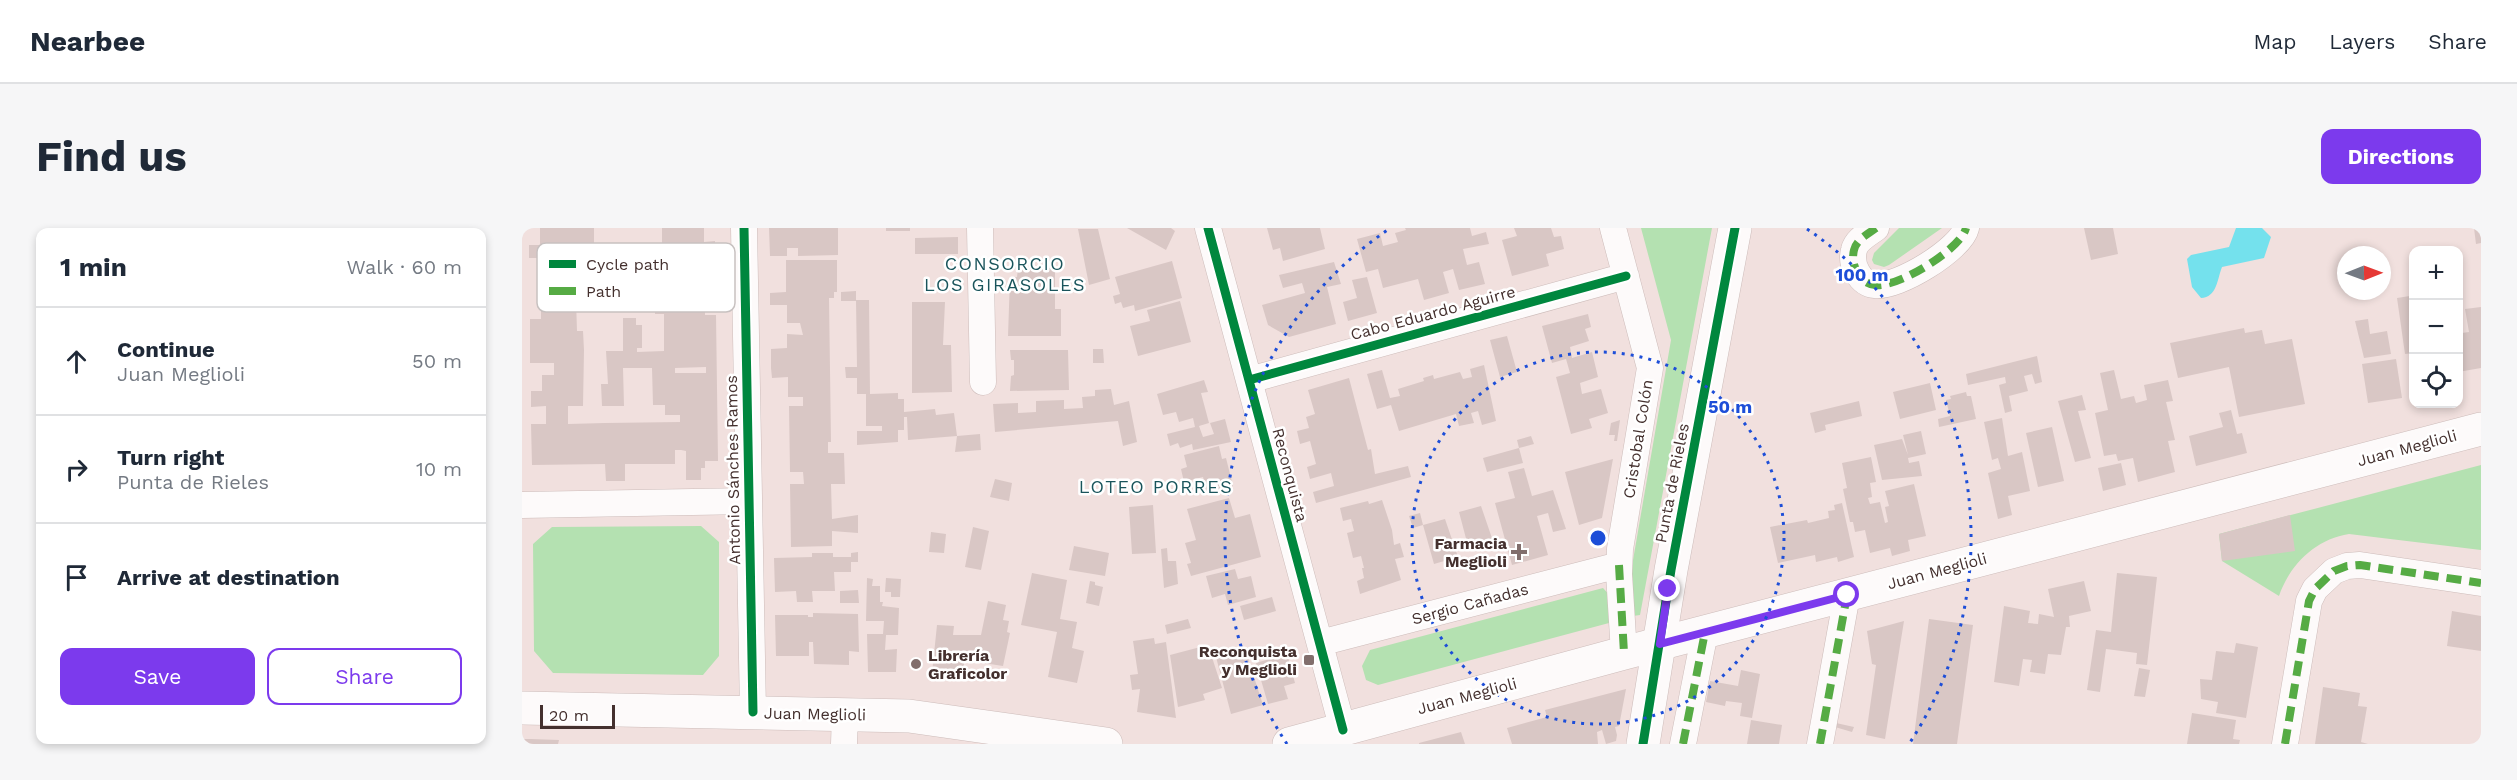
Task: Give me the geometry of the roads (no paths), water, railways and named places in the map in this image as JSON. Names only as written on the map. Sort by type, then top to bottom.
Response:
[{"type":"main road","name":"Punta de Rieles","points":[[1643,744],[1671,570],[1735,228]]},
{"type":"main road","name":"Juan Meglioli","points":[[1289,744],[1624,653],[2481,429]]},
{"type":"main road","name":"Juan Meglioli","points":[[522,708],[753,712],[845,729],[928,718],[1106,744]]},
{"type":"street","name":"Antonio Sánches Ramos","points":[[744,228],[753,712]]},
{"type":"street","points":[[980,228],[983,382]]},
{"type":"street","name":"Reconquista","points":[[1208,228],[1343,730]]},
{"type":"street","name":"Cristobal Colón","points":[[1613,228],[1650,368],[1620,549],[1624,653]]},
{"type":"street","points":[[1876,228],[1862,237],[1854,249],[1854,267],[1864,282],[1876,285],[1891,284],[1909,276],[1959,242],[1966,228]]},
{"type":"street","name":"Cabo Eduardo Aguirre","points":[[1249,380],[1626,276]]},
{"type":"street","points":[[522,506],[749,501]]},
{"type":"street","name":"Sergio Cañadas","points":[[1320,643],[1619,565]]},
{"type":"street","points":[[2285,744],[2306,614],[2315,589],[2324,579],[2341,568],[2360,565],[2481,583]]},
{"type":"street","points":[[1820,744],[1847,595]]},
{"type":"street","points":[[1683,744],[1705,632]]},
{"type":"water","points":[[2236,228],[2262,228],[2271,237],[2264,258],[2222,267],[2213,291],[2210,295],[2201,298],[2192,287],[2187,259],[2191,255],[2229,247]]},
{"type":"place","name":"Farmacia Meglioli","points":[[1519,552]]},
{"type":"place","name":"Reconquista y Meglioli","points":[[1309,660]]},
{"type":"place","name":"Librería Graficolor","points":[[916,664]]},
{"type":"district","name":"CONSORCIO LOS GIRASOLES","points":[[1005,273]]},
{"type":"district","name":"LOTEO PORRES","points":[[1156,486]]}]
